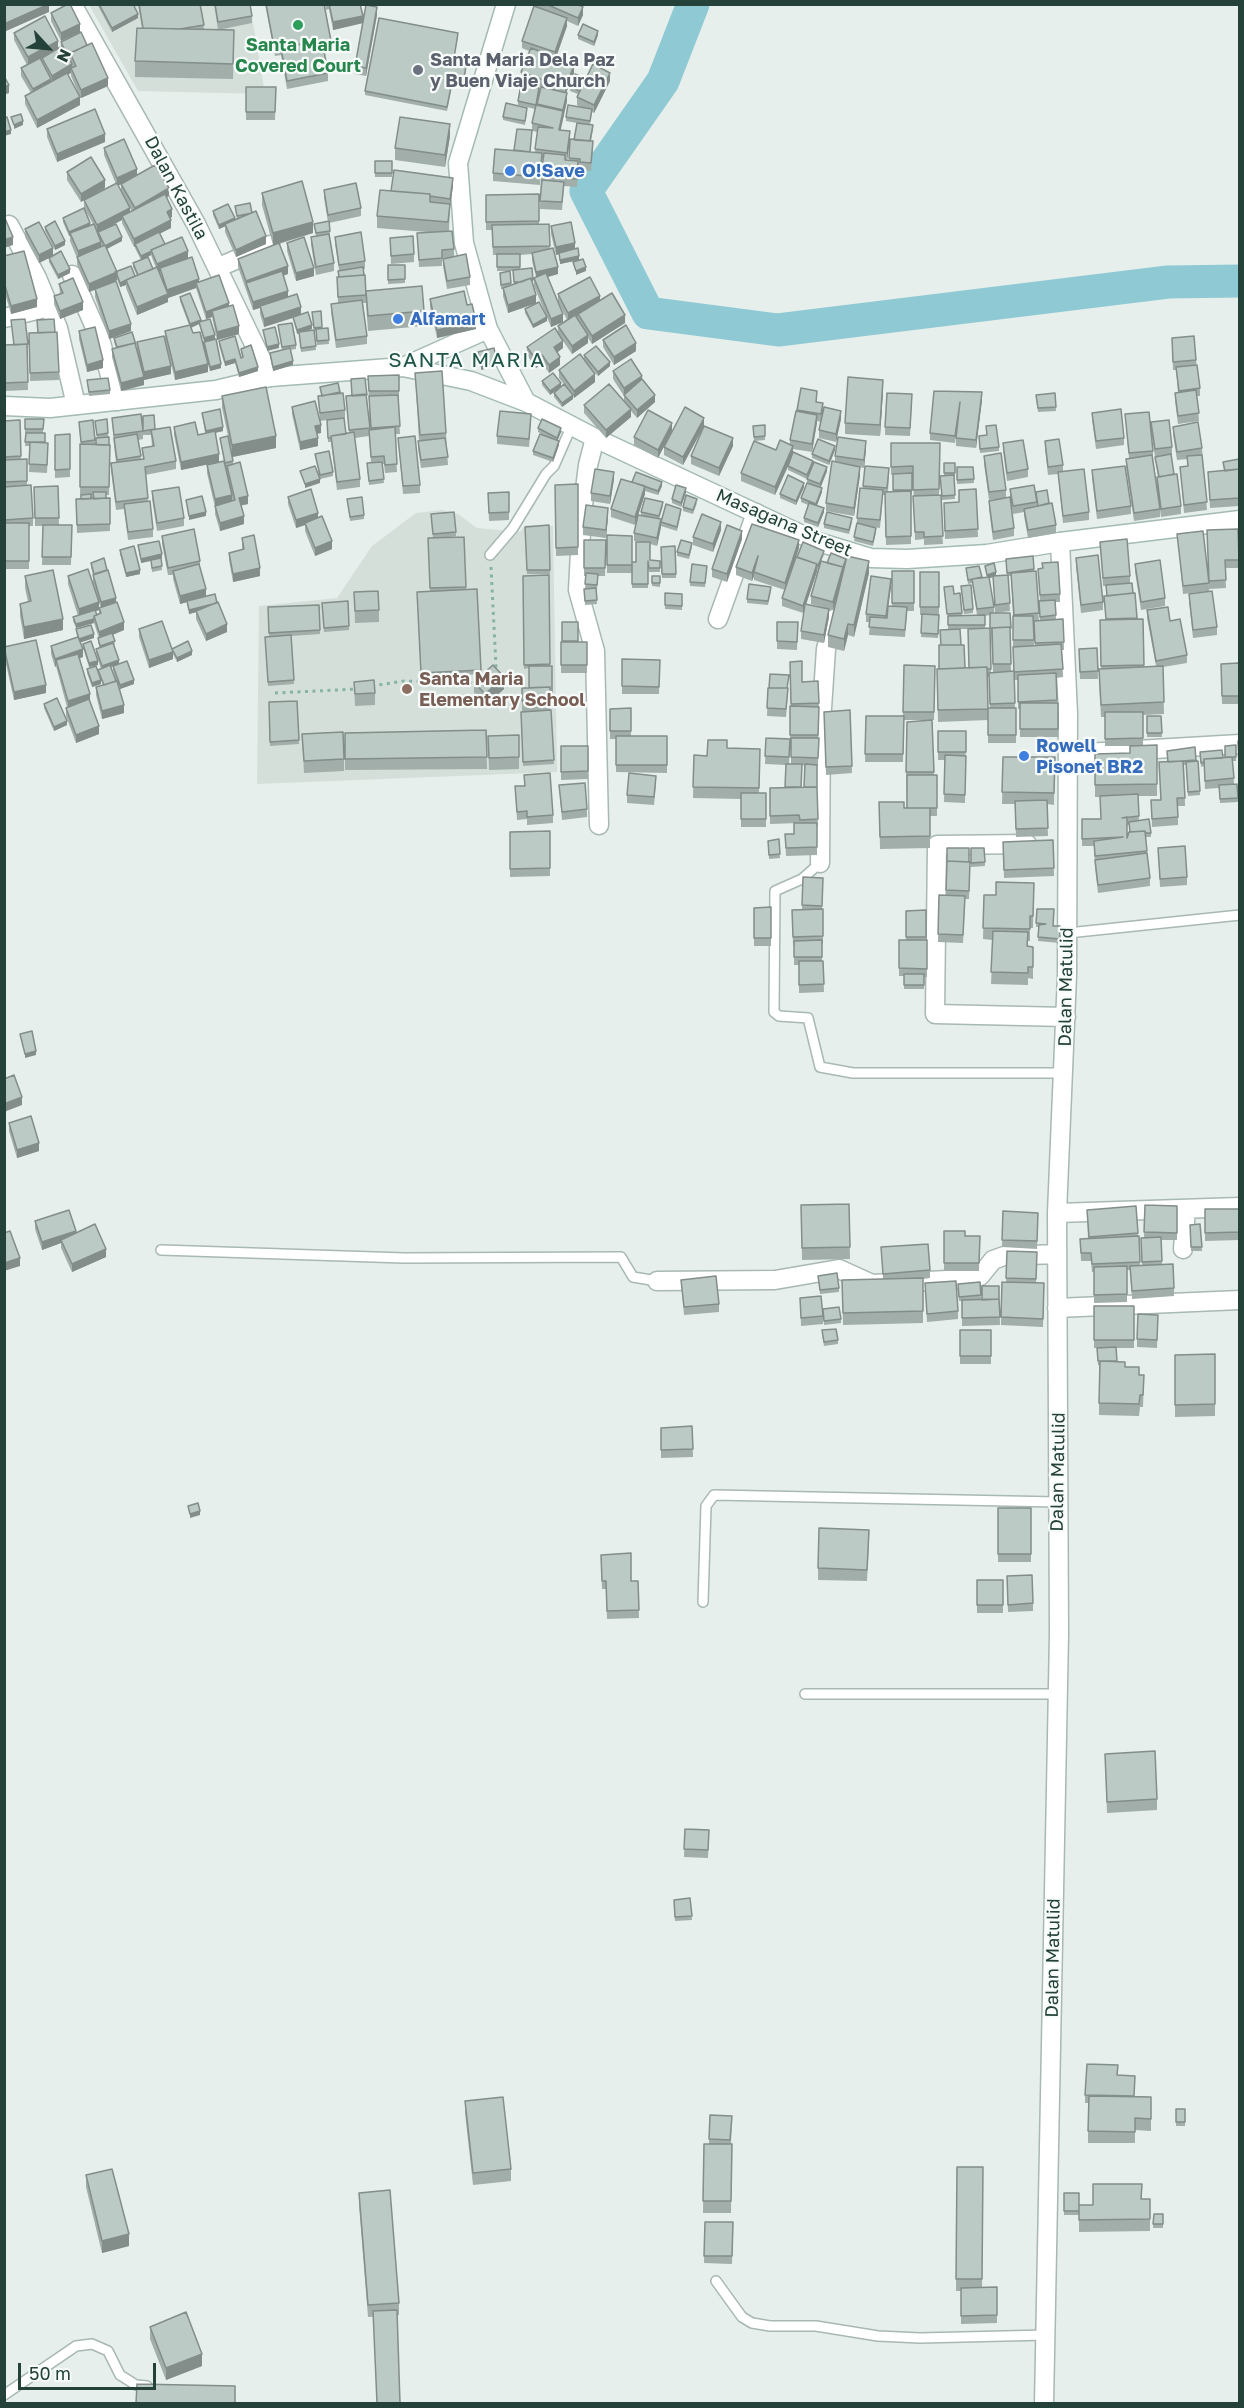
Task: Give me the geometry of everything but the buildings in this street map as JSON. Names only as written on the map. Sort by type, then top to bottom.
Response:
[{"type":"street","name":"Dalan Kastila","points":[[72,4],[132,107],[219,267],[270,377]]},
{"type":"street","points":[[506,4],[458,163],[464,243],[488,329],[526,402]]},
{"type":"street","points":[[9,225],[58,328],[76,405]]},
{"type":"street","points":[[219,267],[270,245]]},
{"type":"street","points":[[72,275],[100,339],[117,401]]},
{"type":"street","points":[[4,318],[49,307]]},
{"type":"street","points":[[4,406],[50,408],[216,390],[270,377],[403,367],[488,329]]},
{"type":"street","name":"Masagana Street","points":[[403,367],[471,381],[526,402],[595,438],[850,559],[907,559],[987,554],[1060,542],[1239,520]]},
{"type":"street","points":[[595,438],[588,465],[582,513],[578,590],[595,651],[599,825]]},
{"type":"street","points":[[718,620],[756,513]]},
{"type":"street","name":"Dalan Matulid","points":[[1044,2403],[1047,2335],[1056,1694],[1059,1634],[1057,1502],[1060,1419],[1056,1254],[1068,933],[1068,754],[1060,542]]},
{"type":"street","points":[[820,863],[821,723],[824,670],[826,650],[839,597]]},
{"type":"street","points":[[1068,754],[1239,744]]},
{"type":"street","points":[[1066,1017],[935,1014],[935,992],[937,845],[1068,844]]},
{"type":"street","points":[[1057,1213],[1239,1207]]},
{"type":"street","points":[[1183,1249],[1186,1209]]},
{"type":"street","points":[[657,1281],[775,1280],[839,1269],[872,1284],[966,1279],[980,1276],[993,1260],[1004,1256],[1056,1254]]},
{"type":"street","points":[[1057,1308],[1239,1300]]},
{"type":"lane","points":[[490,555],[513,528],[546,474],[555,466],[572,425]]},
{"type":"lane","points":[[820,863],[802,879],[775,891],[774,1012],[779,1017],[808,1018],[820,1066],[853,1073],[1063,1073]]},
{"type":"lane","points":[[1068,933],[1239,915]]},
{"type":"lane","points":[[161,1250],[404,1258],[621,1257],[633,1277],[657,1281]]},
{"type":"lane","points":[[703,1602],[706,1506],[714,1495],[1057,1502]]},
{"type":"lane","points":[[805,1694],[1056,1694]]},
{"type":"lane","points":[[716,2281],[742,2316],[753,2323],[770,2326],[816,2326],[878,2336],[920,2338],[1047,2335]]},
{"type":"lane","points":[[4,2395],[76,2346],[92,2344],[108,2351],[120,2375],[136,2385],[159,2387]]},
{"type":"path","points":[[489,672],[496,666],[490,555]]},
{"type":"path","points":[[275,693],[354,689],[404,681],[475,684],[482,678]]},
{"type":"shaded area","points":[[89,5],[250,5],[265,94],[138,91]]},
{"type":"shaded area","name":"Santa Maria Elementary School","points":[[442,510],[458,514],[477,528],[520,532],[526,525],[553,526],[557,772],[257,784],[259,606],[337,598],[372,546],[416,513]]},
{"type":"waterway","points":[[693,4],[663,81],[586,191],[648,313],[778,330],[1168,282],[1240,281]]},
{"type":"place","name":"Santa Maria Covered Court","points":[[298,25]]},
{"type":"place","name":"Santa Maria Dela Paz y Buen Viaje Church","points":[[418,70]]},
{"type":"place","name":"O!Save","points":[[510,171]]},
{"type":"place","name":"Alfamart","points":[[398,319]]},
{"type":"place","name":"Santa Maria Elementary School","points":[[407,689]]},
{"type":"place","name":"Rowell Pisonet BR2","points":[[1024,756]]},
{"type":"district","name":"SANTA MARIA","points":[[467,360]]}]
